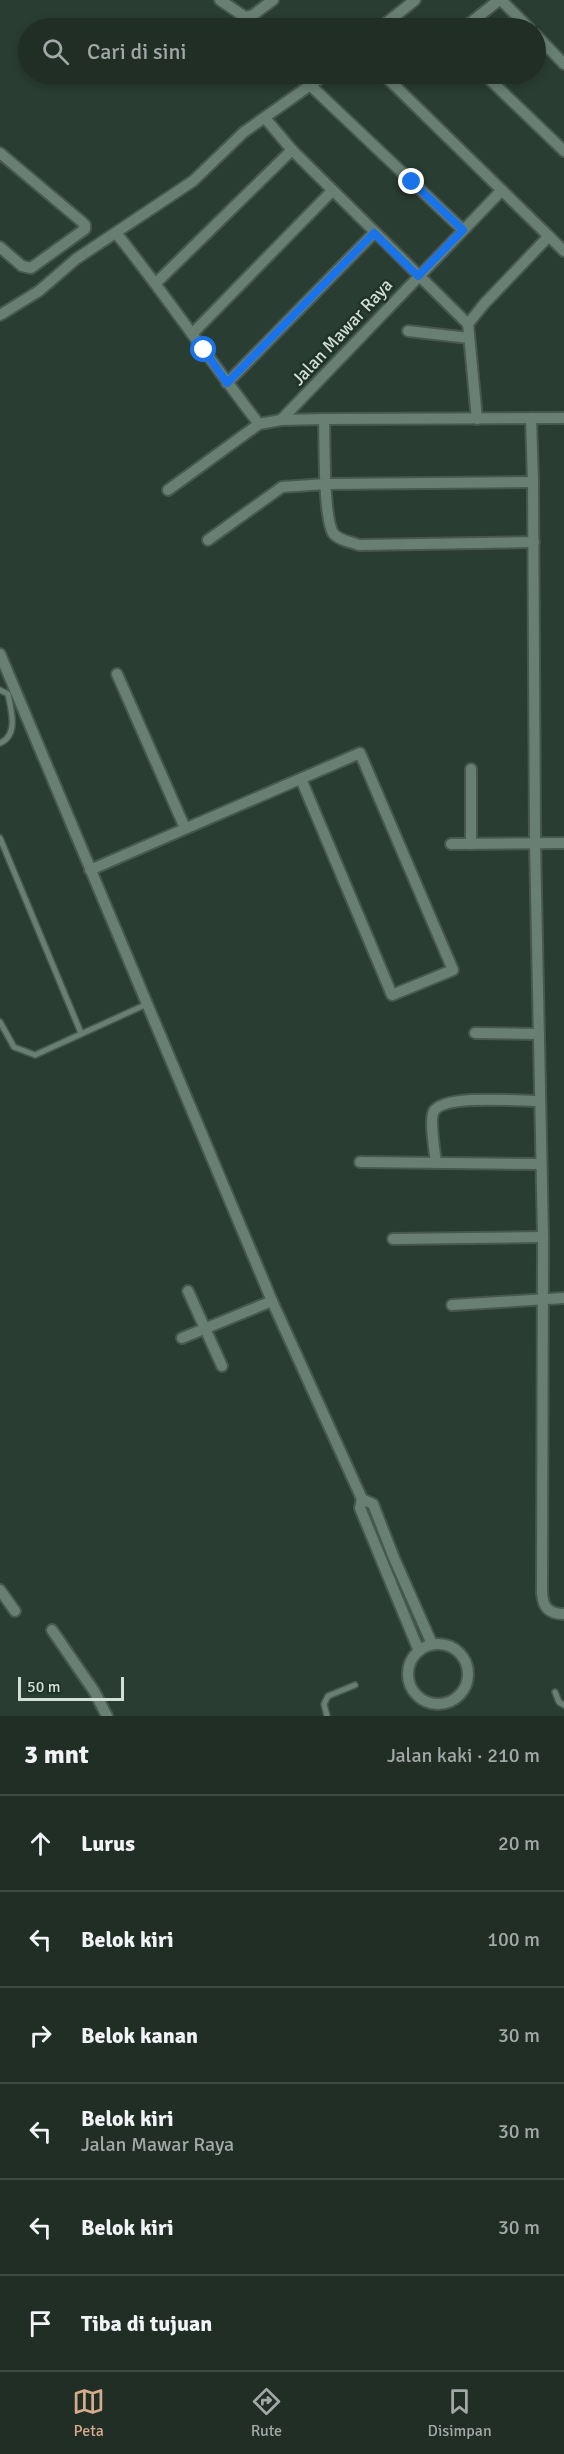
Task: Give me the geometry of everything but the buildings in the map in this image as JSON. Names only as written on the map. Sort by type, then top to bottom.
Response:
[{"type":"street","points":[[220,0],[245,17],[253,15],[273,0]]},
{"type":"street","points":[[392,18],[415,0]]},
{"type":"street","points":[[477,18],[500,0],[519,18]]},
{"type":"street","points":[[546,45],[564,64]]},
{"type":"street","points":[[0,315],[39,291],[70,263],[193,181],[244,132],[314,84]]},
{"type":"street","points":[[394,84],[564,251]]},
{"type":"street","points":[[494,84],[564,151]]},
{"type":"street","points":[[311,86],[463,230]]},
{"type":"street","points":[[265,118],[332,191],[468,324],[477,419]]},
{"type":"street","points":[[156,283],[292,150]]},
{"type":"street","points":[[0,153],[85,225],[85,229],[31,268],[22,266],[0,247]]},
{"type":"street","name":"Jalan Mawar Raya","points":[[281,420],[502,190]]},
{"type":"street","points":[[192,334],[332,191]]},
{"type":"street","points":[[116,233],[156,283],[259,424]]},
{"type":"street","points":[[227,383],[374,233]]},
{"type":"street","points":[[468,324],[549,236]]},
{"type":"street","points":[[408,331],[469,338]]},
{"type":"street","points":[[531,418],[534,542],[535,842],[543,1237],[542,1593],[545,1608],[554,1614],[564,1614]]},
{"type":"street","points":[[168,490],[259,424],[281,420],[324,419],[564,418]]},
{"type":"street","points":[[324,419],[326,483],[332,531],[339,538],[358,544],[534,542]]},
{"type":"street","points":[[208,540],[282,487],[326,483],[533,482]]},
{"type":"street","points":[[0,654],[11,692],[90,870],[272,1301],[362,1499],[360,1508],[419,1651]]},
{"type":"street","points":[[117,674],[185,828]]},
{"type":"street","points":[[90,870],[360,753],[453,970],[392,995],[301,779]]},
{"type":"street","points":[[471,769],[471,844]]},
{"type":"street","points":[[451,844],[564,843]]},
{"type":"street","points":[[475,1033],[539,1034]]},
{"type":"street","points":[[436,1163],[432,1116],[439,1106],[448,1102],[463,1101],[540,1101]]},
{"type":"street","points":[[360,1162],[541,1164]]},
{"type":"street","points":[[393,1239],[543,1237]]},
{"type":"street","points":[[188,1291],[222,1366]]},
{"type":"street","points":[[452,1305],[564,1298]]},
{"type":"street","points":[[182,1338],[272,1301]]},
{"type":"street","points":[[362,1499],[373,1504],[432,1644]]},
{"type":"street","points":[[0,1590],[15,1611]]},
{"type":"street","points":[[52,1630],[94,1691],[107,1716]]},
{"type":"street","points":[[432,1644],[444,1644],[454,1648],[462,1656],[467,1666],[468,1677],[465,1688],[458,1696],[448,1702],[432,1703],[417,1696],[408,1676],[409,1665],[419,1651],[432,1644]]},
{"type":"street","points":[[431,1716],[432,1703]]},
{"type":"lane","points":[[0,690],[11,692],[13,726],[9,736],[0,743]]},
{"type":"lane","points":[[0,838],[81,1033]]},
{"type":"lane","points":[[0,1023],[14,1047],[35,1055],[147,1004]]},
{"type":"lane","points":[[327,1716],[324,1704],[328,1696],[355,1685]]},
{"type":"lane","points":[[555,1692],[559,1702],[564,1705]]},
{"type":"route","points":[[204,350],[227,383],[374,233],[418,276],[463,230],[412,182]]}]
